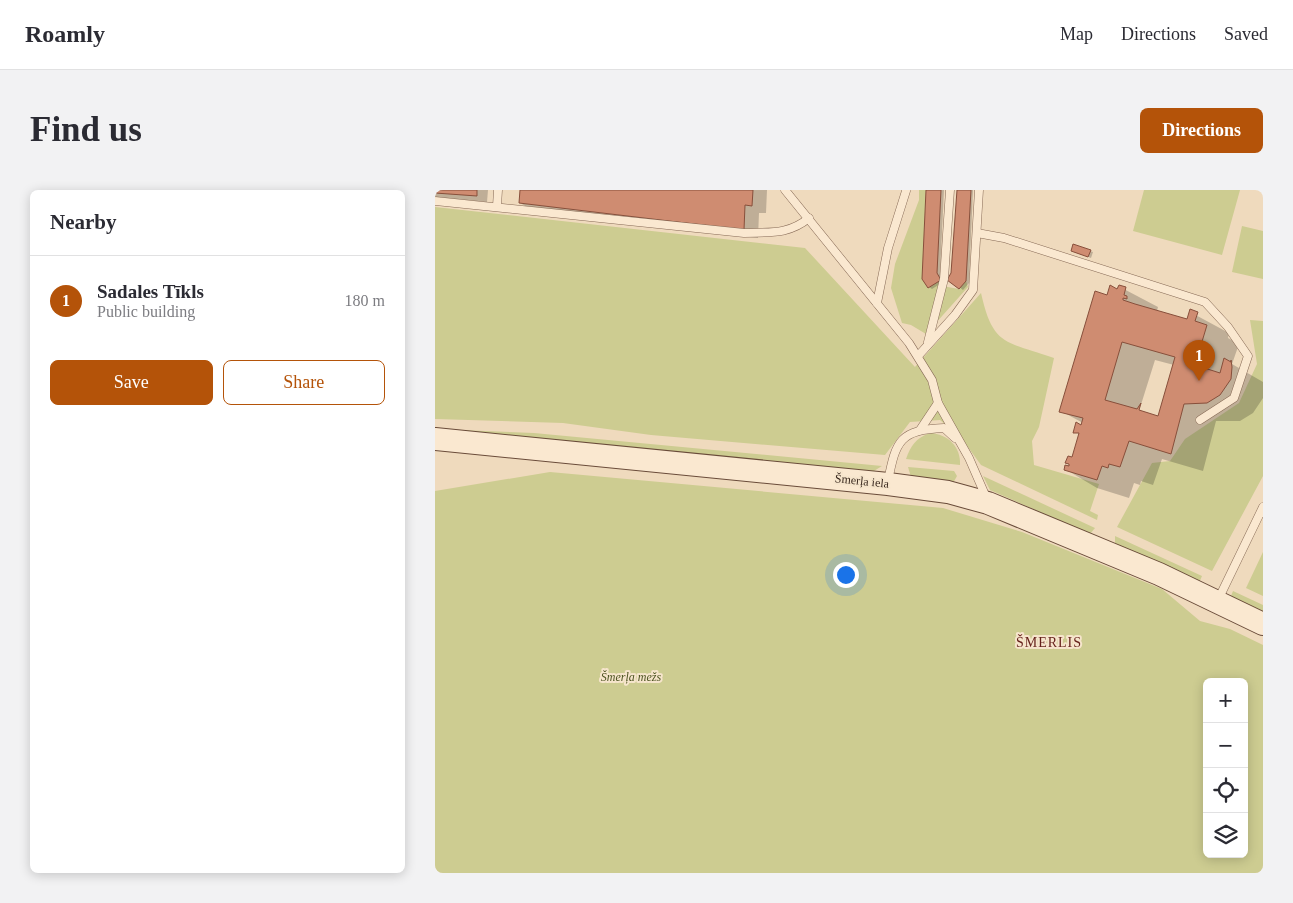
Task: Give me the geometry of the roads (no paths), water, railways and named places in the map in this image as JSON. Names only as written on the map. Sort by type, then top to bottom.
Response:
[{"type":"street","name":"Šmerļa iela","points":[[435,439],[887,484],[948,492],[988,503],[1159,574],[1263,624]]},
{"type":"lane","points":[[497,206],[498,190]]},
{"type":"lane","points":[[785,190],[918,356],[932,380],[938,403],[960,443],[988,503]]},
{"type":"lane","points":[[928,344],[944,279],[950,190]]},
{"type":"lane","points":[[918,356],[955,315],[973,290],[979,190]]},
{"type":"lane","points":[[877,303],[888,248],[906,192]]},
{"type":"lane","points":[[435,201],[497,206],[744,234],[789,230],[797,228],[809,218]]},
{"type":"lane","points":[[977,233],[1003,238],[1205,302],[1228,327],[1248,356],[1234,398],[1200,420]]},
{"type":"lane","points":[[920,430],[938,403]]},
{"type":"lane","points":[[887,484],[894,452],[907,436],[920,430],[944,428],[960,443]]},
{"type":"lane","points":[[1218,602],[1263,507]]},
{"type":"place","name":"Sadales Tīkls","points":[[1199,381]]},
{"type":"district","name":"ŠMERLIS","points":[[1049,642]]},
{"type":"park label","name":"Šmerļa mežs","points":[[631,677]]}]
